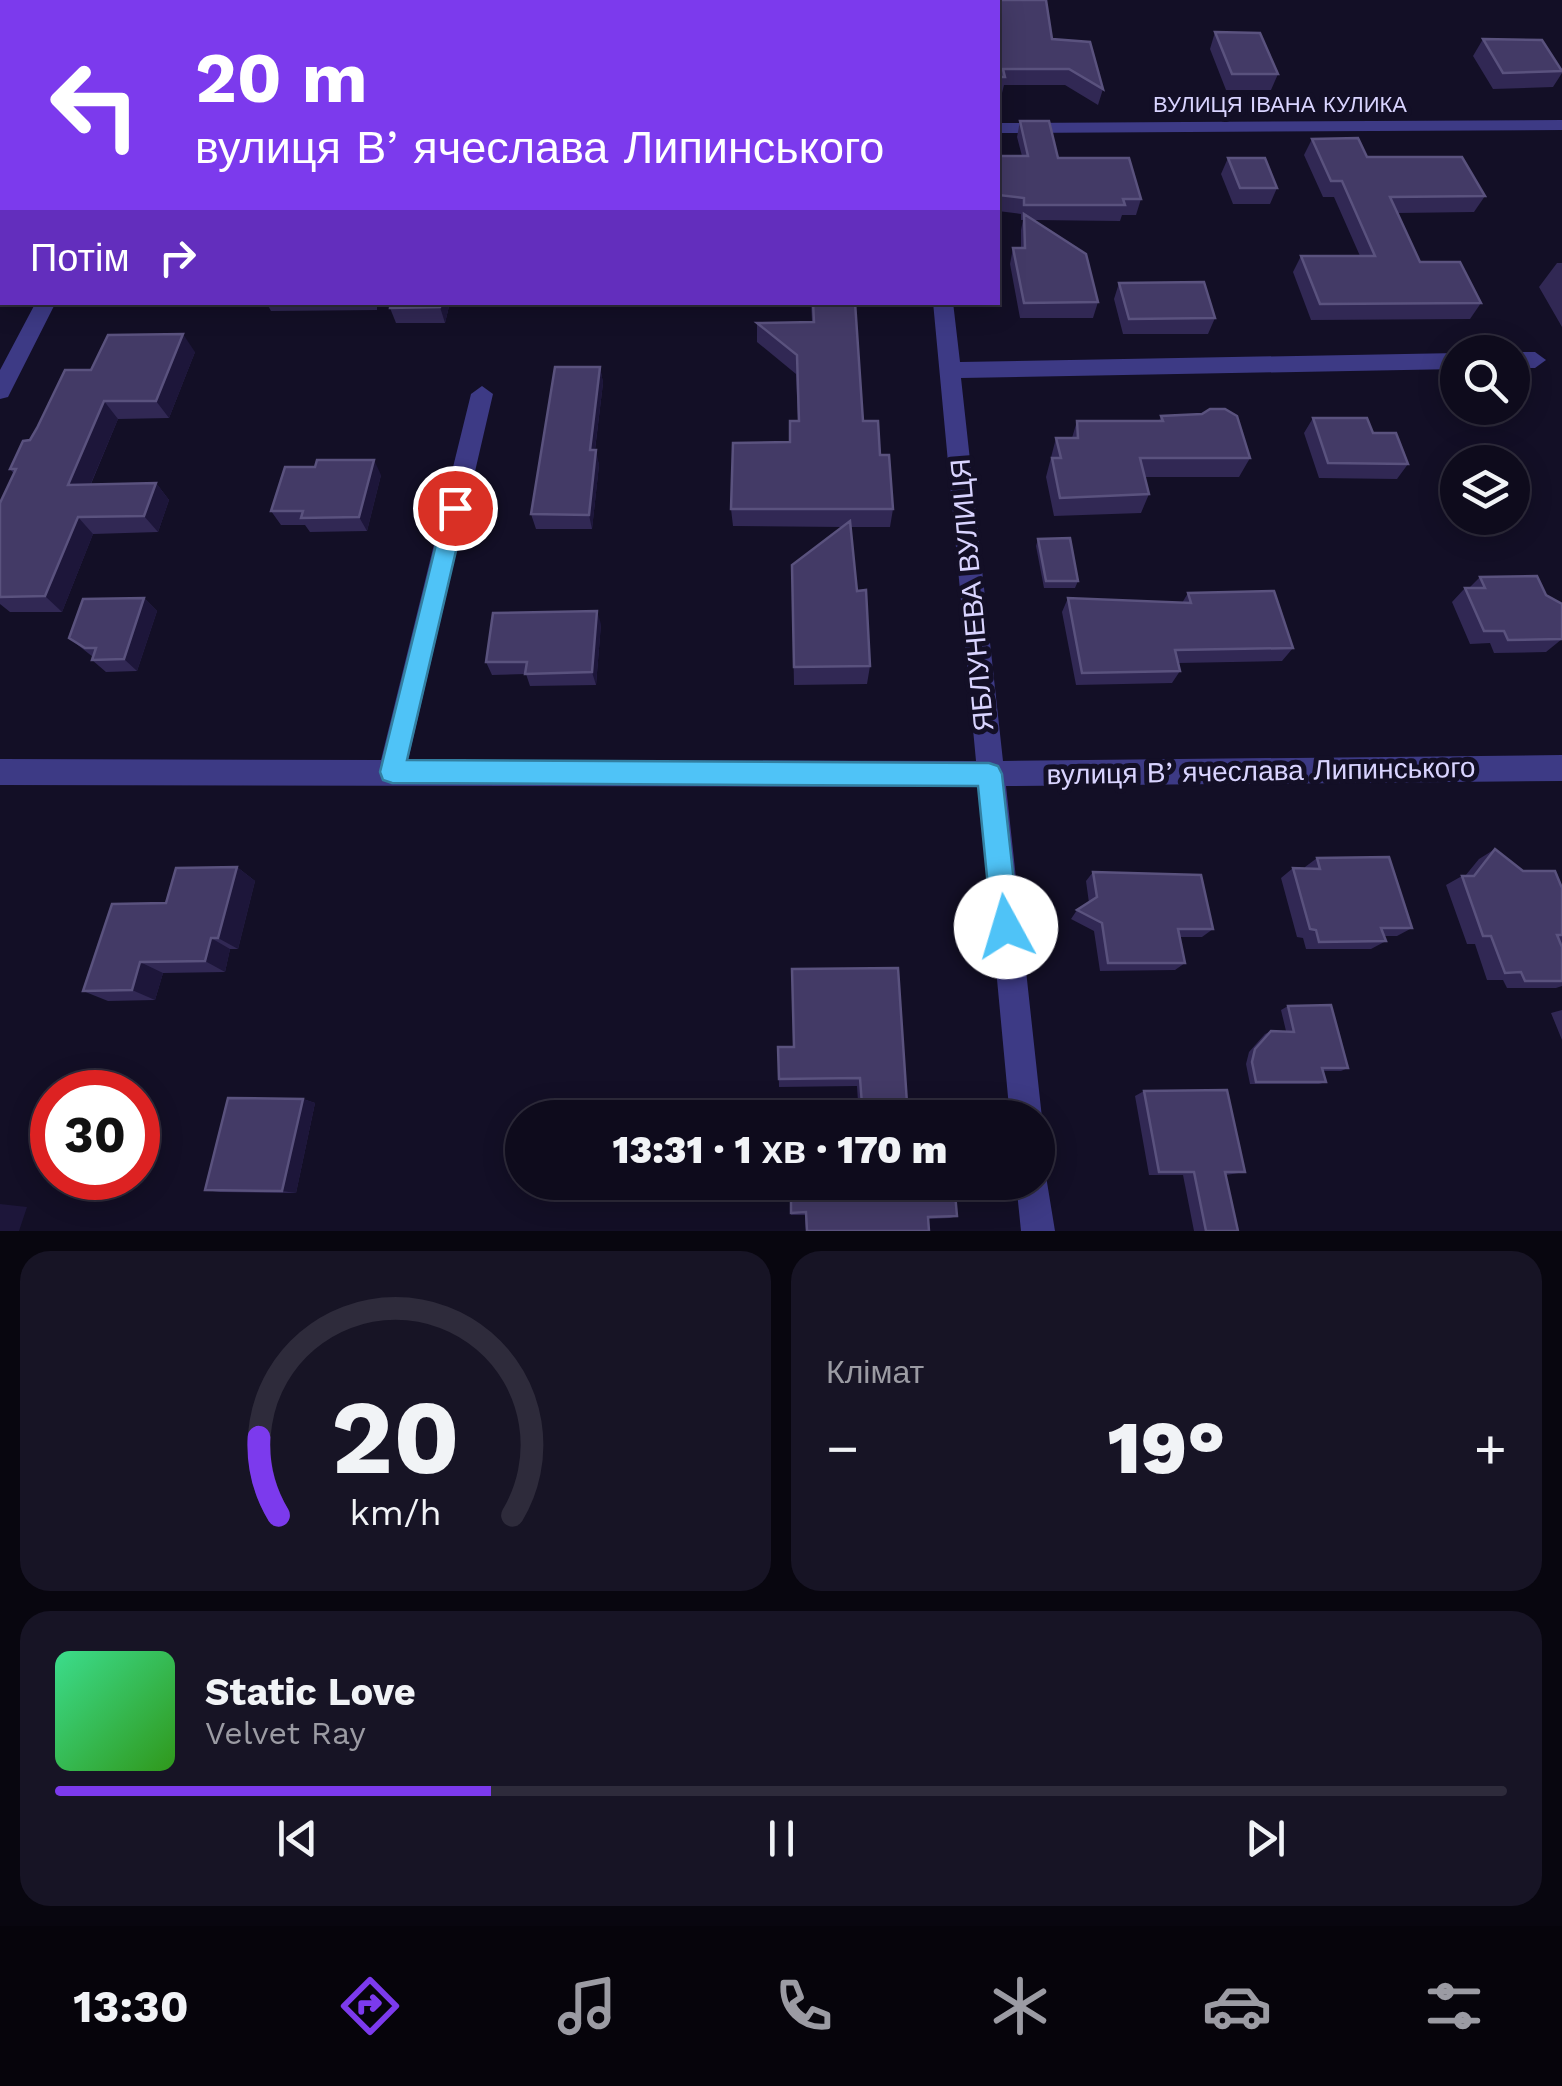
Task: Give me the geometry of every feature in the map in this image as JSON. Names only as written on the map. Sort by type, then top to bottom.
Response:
[{"type":"street","name":"ВУЛИЦЯ ІВАНА КУЛИКА","points":[[1000,128],[1562,125]]},
{"type":"street","points":[[0,390],[44,305]]},
{"type":"street","name":"ЯБЛУНЕВА ВУЛИЦЯ","points":[[943,305],[1024,1100]]},
{"type":"street","points":[[951,370],[1440,362]]},
{"type":"street","points":[[392,772],[482,394]]},
{"type":"street","name":"вулиця Вʼячеслава Липинського","points":[[0,772],[989,774],[1562,768]]},
{"type":"street","points":[[1035,1200],[1038,1231]]},
{"type":"building","points":[[1000,0],[1046,0],[1052,39],[1090,42],[1103,89],[1069,69],[1003,69],[1005,77],[1000,77]]},
{"type":"building","points":[[1215,32],[1260,33],[1278,74],[1232,74]]},
{"type":"building","points":[[1483,39],[1542,40],[1562,71],[1503,73]]},
{"type":"building","points":[[1020,121],[1049,121],[1058,158],[1129,158],[1141,199],[1123,199],[1125,205],[1024,205],[1024,198],[1000,195],[1000,156],[1028,156]]},
{"type":"building","points":[[1358,138],[1367,157],[1462,157],[1485,196],[1390,197],[1420,262],[1460,262],[1481,303],[1320,304],[1301,256],[1375,256],[1342,181],[1331,181],[1312,139]]},
{"type":"building","points":[[1228,158],[1265,158],[1277,188],[1240,188]]},
{"type":"building","points":[[1024,214],[1086,254],[1098,302],[1024,303],[1013,248],[1025,248]]},
{"type":"building","points":[[1204,282],[1215,318],[1129,319],[1119,283]]},
{"type":"building","points":[[390,305],[440,305],[440,307],[390,308]]},
{"type":"building","points":[[813,305],[855,305],[863,421],[878,421],[880,455],[889,455],[893,509],[731,509],[733,443],[790,442],[790,421],[799,421],[797,355],[757,323],[814,322]]},
{"type":"building","points":[[183,334],[156,401],[104,401],[68,485],[156,483],[144,516],[78,517],[45,596],[0,597],[0,503],[16,469],[10,469],[23,441],[30,440],[65,370],[91,370],[108,335]]},
{"type":"building","points":[[555,367],[600,367],[590,450],[596,450],[589,515],[531,514]]},
{"type":"building","points":[[1210,409],[1225,409],[1237,416],[1250,458],[1140,458],[1149,494],[1060,498],[1052,458],[1061,458],[1056,438],[1078,438],[1077,421],[1163,421],[1161,416],[1202,414]]},
{"type":"building","points":[[1313,418],[1367,418],[1373,433],[1396,433],[1408,464],[1328,463]]},
{"type":"building","points":[[317,460],[374,460],[359,517],[301,518],[303,511],[271,511],[285,467],[315,467]]},
{"type":"building","points":[[850,521],[857,591],[866,590],[870,666],[794,667],[792,565]]},
{"type":"building","points":[[1070,538],[1078,581],[1046,581],[1038,539]]},
{"type":"building","points":[[1537,576],[1546,595],[1562,604],[1562,639],[1508,640],[1504,631],[1484,631],[1465,588],[1485,588],[1480,577]]},
{"type":"building","points":[[1274,591],[1293,648],[1175,650],[1180,671],[1082,673],[1068,598],[1191,603],[1188,593]]},
{"type":"building","points":[[144,598],[124,659],[92,660],[96,648],[85,648],[69,638],[83,599]]},
{"type":"building","points":[[597,611],[592,672],[525,674],[527,662],[486,662],[493,613]]},
{"type":"building","points":[[1495,849],[1523,871],[1555,871],[1562,888],[1562,935],[1557,935],[1562,947],[1562,981],[1525,981],[1521,972],[1505,973],[1491,936],[1483,936],[1462,876],[1474,876]]},
{"type":"building","points":[[1389,857],[1412,928],[1381,928],[1386,941],[1319,942],[1316,930],[1310,929],[1293,868],[1320,869],[1317,858]]},
{"type":"building","points":[[237,867],[218,938],[211,938],[205,961],[140,962],[132,990],[83,991],[112,904],[166,903],[176,868]]},
{"type":"building","points":[[1093,872],[1201,875],[1213,929],[1178,929],[1185,963],[1108,963],[1102,923],[1077,910],[1097,897]]},
{"type":"building","points":[[898,968],[907,1100],[862,1100],[860,1078],[779,1079],[778,1047],[794,1047],[792,969]]},
{"type":"building","points":[[1331,1005],[1348,1068],[1322,1068],[1326,1082],[1256,1082],[1252,1062],[1255,1049],[1271,1031],[1294,1032],[1288,1006]]},
{"type":"building","points":[[1227,1090],[1245,1172],[1225,1172],[1238,1231],[1206,1231],[1194,1172],[1159,1172],[1144,1091]]},
{"type":"building","points":[[228,1098],[303,1099],[282,1191],[205,1190]]},
{"type":"building","points":[[791,1200],[956,1200],[957,1216],[928,1217],[929,1231],[807,1231],[806,1212],[791,1213]]},
{"type":"route","points":[[455,508],[392,772],[989,774],[1006,927]]}]
